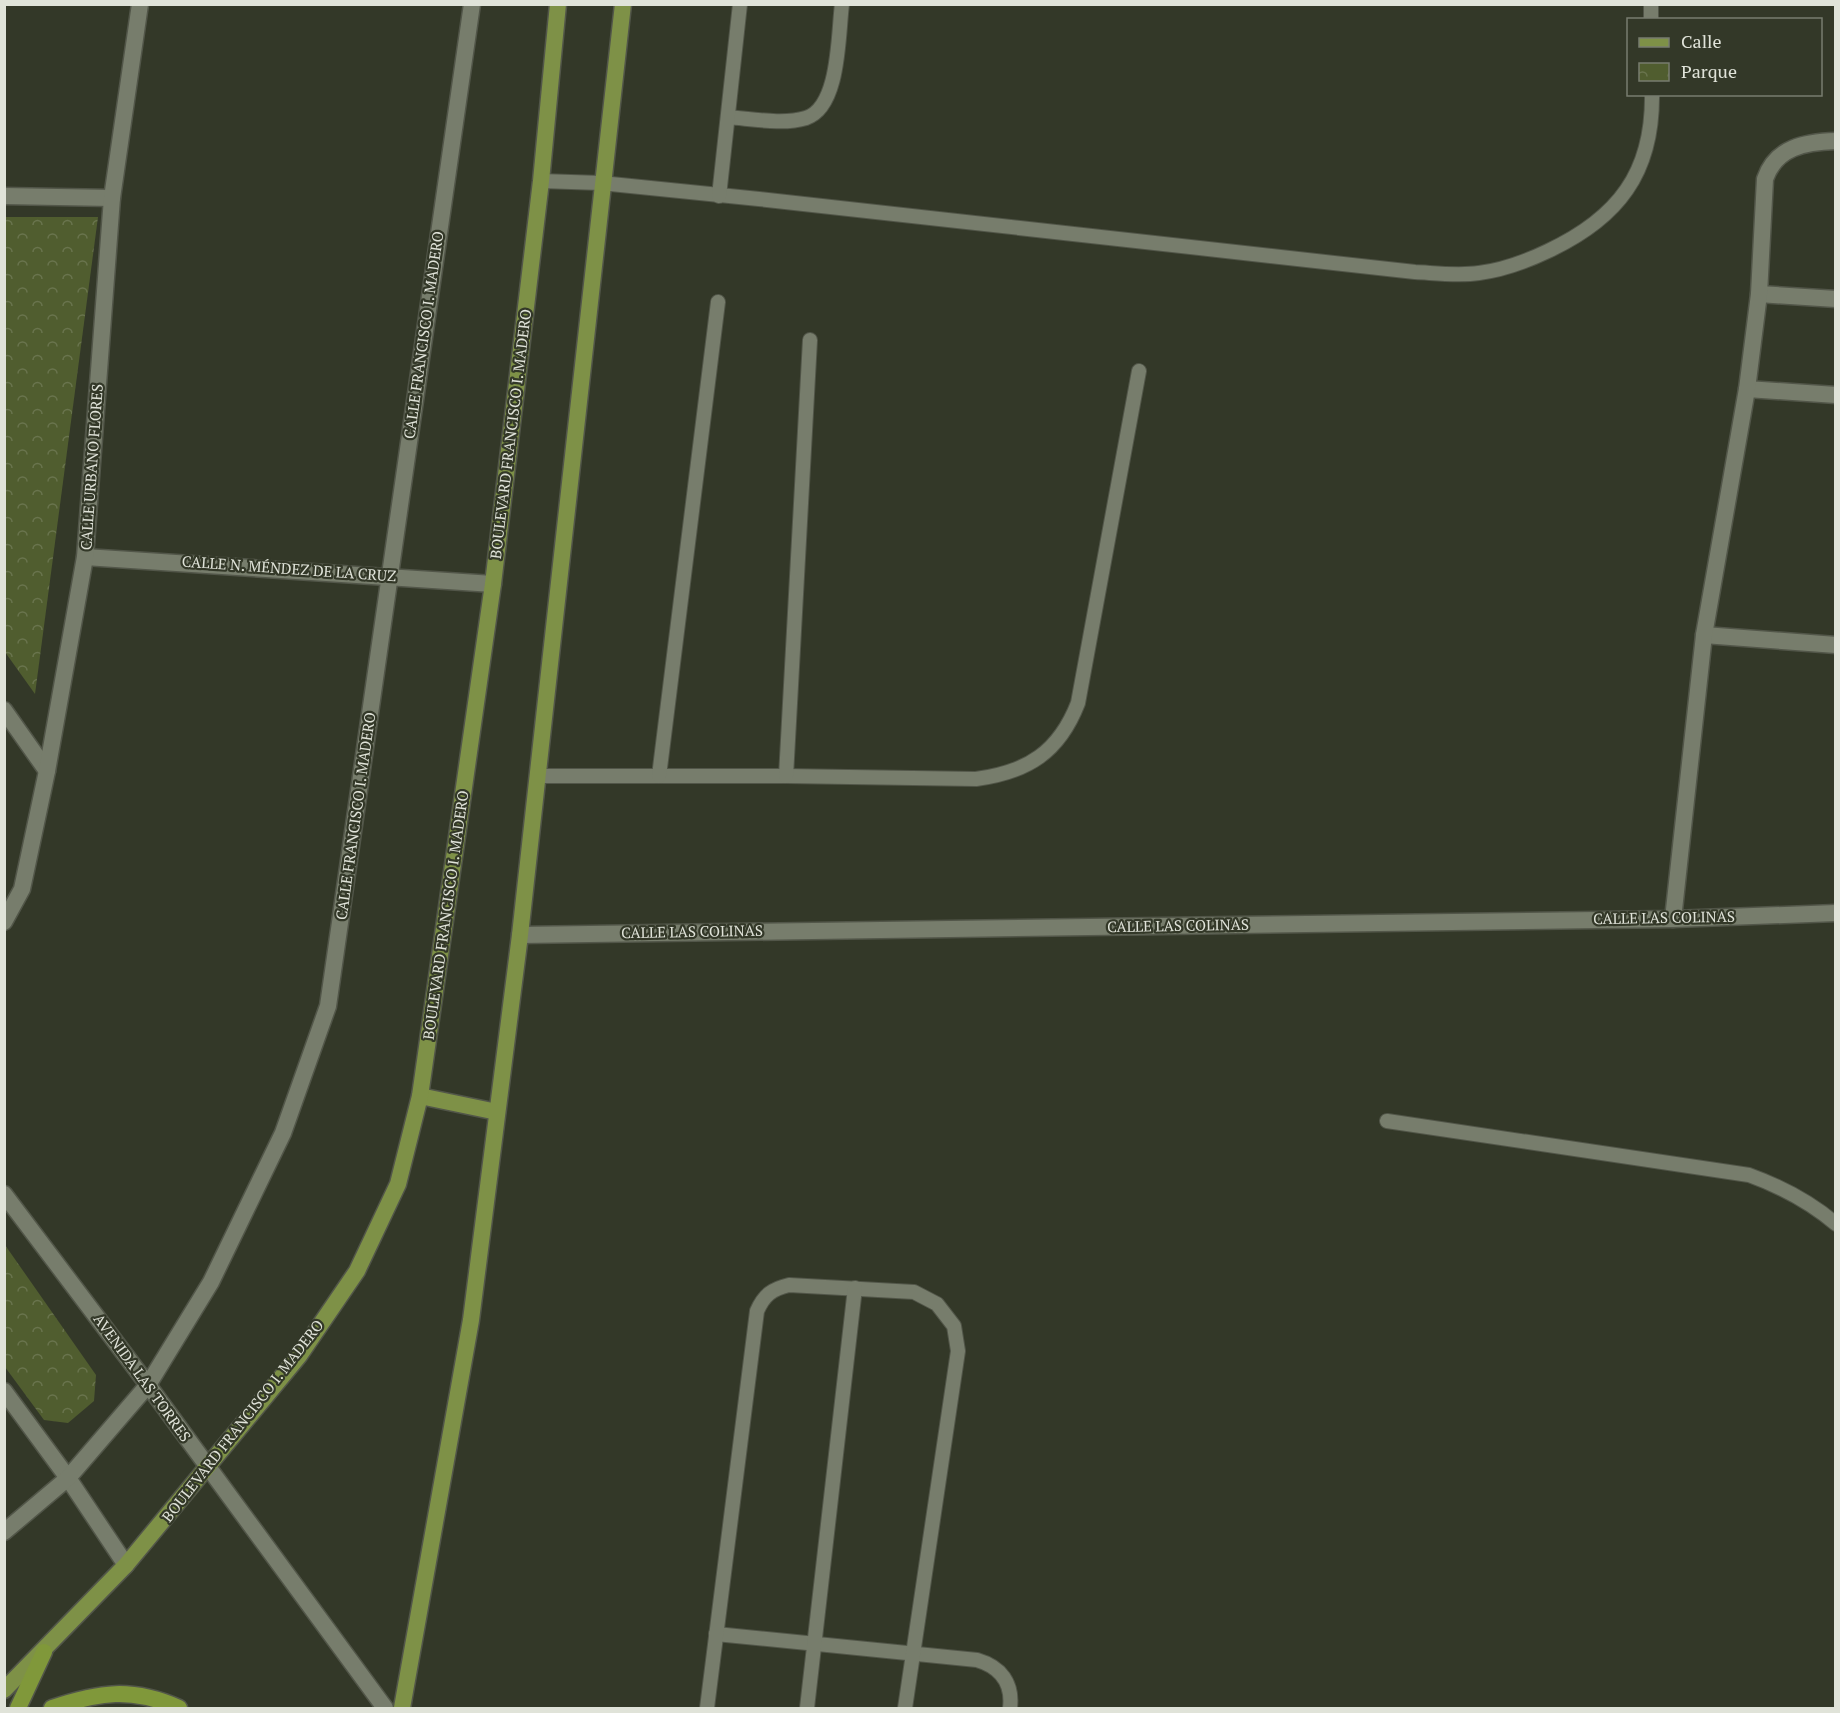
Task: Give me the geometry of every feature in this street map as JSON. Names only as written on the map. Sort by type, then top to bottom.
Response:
[{"type":"highway","points":[[18,1708],[44,1652]]},
{"type":"highway","points":[[52,1708],[88,1696],[131,1694],[179,1708]]},
{"type":"main road","name":"BOULEVARD FRANCISCO I. MADERO","points":[[4,1690],[44,1652],[126,1565],[208,1469],[299,1356],[357,1271],[398,1184],[420,1096],[493,584],[541,181],[558,4]]},
{"type":"main road","points":[[402,1708],[471,1320],[520,935],[622,4]]},
{"type":"main road","points":[[420,1096],[497,1112]]},
{"type":"street","name":"CALLE URBANO FLORES","points":[[4,922],[22,890],[47,771],[85,556],[112,198],[140,4]]},
{"type":"street","name":"CALLE FRANCISCO I. MADERO","points":[[4,1532],[68,1478],[148,1385],[211,1282],[283,1133],[328,1006],[472,4]]},
{"type":"street","points":[[1673,919],[1704,635],[1747,389],[1759,294],[1765,179],[1769,167],[1778,157],[1796,145],[1836,141]]},
{"type":"street","points":[[4,196],[112,198]]},
{"type":"street","points":[[1759,294],[1836,300]]},
{"type":"street","points":[[1747,389],[1836,395]]},
{"type":"street","name":"CALLE N. MÉNDEZ DE LA CRUZ","points":[[85,556],[493,584]]},
{"type":"street","points":[[1704,635],[1836,645]]},
{"type":"street","points":[[4,710],[47,771]]},
{"type":"street","name":"CALLE LAS COLINAS","points":[[520,935],[1673,919],[1836,913]]},
{"type":"street","name":"AVENIDA LAS TORRES","points":[[4,1194],[148,1385],[385,1708]]},
{"type":"street","points":[[4,1391],[68,1478],[126,1565]]},
{"type":"lane","points":[[719,196],[740,4]]},
{"type":"lane","points":[[728,117],[781,120],[805,118],[819,112],[826,103],[832,86],[842,4]]},
{"type":"lane","points":[[541,181],[601,183],[1415,272],[1477,274],[1516,266],[1568,242],[1600,221],[1616,206],[1631,185],[1645,155],[1652,120],[1652,96]]},
{"type":"lane","points":[[659,776],[718,302]]},
{"type":"lane","points":[[786,776],[810,340]]},
{"type":"lane","points":[[538,777],[786,776],[976,779],[998,776],[1025,766],[1053,747],[1068,727],[1078,703],[1139,370]]},
{"type":"lane","points":[[1387,1121],[1749,1175],[1782,1187],[1813,1204],[1836,1224]]},
{"type":"lane","points":[[707,1708],[757,1311],[763,1297],[782,1286],[914,1292],[937,1304],[954,1326],[958,1352],[911,1654],[905,1708]]},
{"type":"lane","points":[[807,1708],[855,1288]]},
{"type":"lane","points":[[716,1634],[989,1663],[1001,1672],[1009,1685],[1010,1708]]},
{"type":"green space","points":[[4,217],[98,217],[35,694],[5,652]]},
{"type":"green space","points":[[5,1245],[96,1375],[94,1401],[68,1423],[44,1420],[5,1367]]}]
